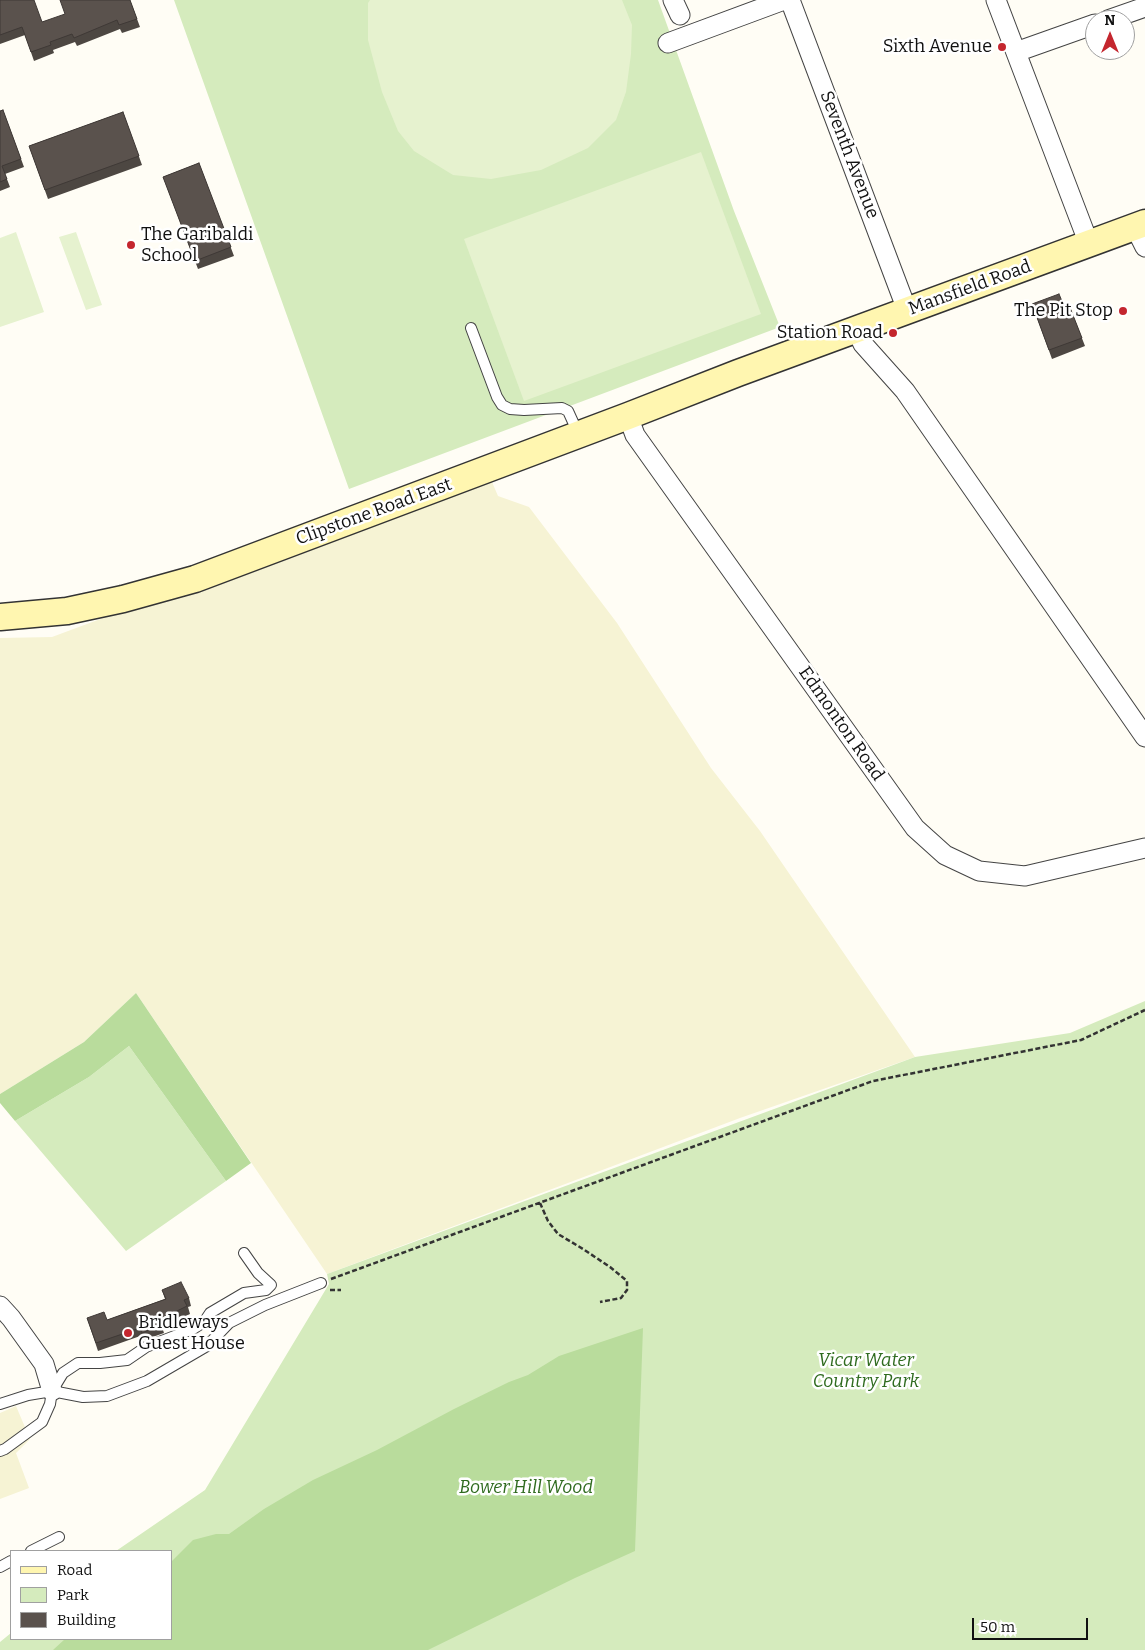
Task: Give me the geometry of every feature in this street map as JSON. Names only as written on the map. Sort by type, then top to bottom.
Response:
[{"type":"main road","name":"Mansfield Road","points":[[738,373],[1089,244],[1142,232]]},
{"type":"main road","name":"Clipstone Road East","points":[[0,617],[67,611],[123,599],[195,579],[738,373]]},
{"type":"street","points":[[668,43],[784,0]]},
{"type":"street","name":"Seventh Avenue","points":[[790,0],[907,310]]},
{"type":"street","points":[[996,0],[1089,244]]},
{"type":"street","points":[[1016,52],[1085,28]]},
{"type":"street","points":[[856,329],[863,344],[905,391],[1145,737]]},
{"type":"street","name":"Edmonton Road","points":[[628,416],[635,435],[915,828],[945,855],[979,871],[1026,876],[1145,848]]},
{"type":"street","points":[[0,1306],[11,1318],[44,1364],[52,1391]]},
{"type":"lane","points":[[471,328],[496,397],[502,405],[510,410],[562,408],[568,411],[578,434]]},
{"type":"lane","points":[[0,1451],[6,1449],[42,1422],[50,1404],[52,1391],[63,1373],[78,1363],[128,1360],[146,1347],[193,1329],[204,1322],[210,1312],[244,1293],[266,1290],[271,1285],[258,1273],[244,1253]]},
{"type":"lane","points":[[0,1404],[28,1395],[52,1391],[84,1397],[107,1396],[147,1380],[207,1346],[230,1323],[266,1305],[321,1283]]},
{"type":"lane","points":[[33,1550],[59,1537]]},
{"type":"path","points":[[321,1283],[873,1080],[1081,1040],[1145,1010]]},
{"type":"path","points":[[540,1203],[548,1221],[558,1234],[597,1258],[627,1281],[627,1290],[621,1298],[600,1302]]},
{"type":"shaded area","points":[[492,482],[498,496],[529,507],[617,623],[711,768],[760,831],[915,1057],[740,1118],[327,1274],[136,993],[84,1042],[0,1094],[0,638],[52,637],[334,532]]},
{"type":"shaded area","points":[[16,1406],[30,1439],[16,1453],[29,1488],[0,1499],[0,1413]]},
{"type":"green space","points":[[174,0],[658,0],[734,211],[780,327],[349,489]]},
{"type":"green space","points":[[370,0],[622,0],[632,25],[631,54],[626,92],[616,120],[588,148],[541,170],[491,179],[453,175],[414,151],[398,131],[382,92],[368,40],[368,3]]},
{"type":"green space","points":[[701,152],[761,314],[524,401],[464,239]]},
{"type":"green space","points":[[16,232],[44,312],[0,327],[0,238]]},
{"type":"green space","points":[[76,232],[102,305],[86,310],[59,237]]},
{"type":"green space","points":[[136,993],[251,1163],[226,1181],[129,1046],[89,1077],[15,1121],[0,1103],[0,1094],[84,1042]]},
{"type":"green space","name":"Vicar Water Country Park","points":[[1145,1001],[1145,1650],[0,1650],[0,1642],[10,1634],[10,1640],[172,1640],[172,1550],[117,1550],[205,1490],[329,1284],[327,1274],[915,1057],[1070,1033]]},
{"type":"green space","points":[[129,1046],[226,1181],[126,1251],[15,1121],[89,1077]]},
{"type":"green space","name":"Bower Hill Wood","points":[[643,1328],[635,1551],[575,1578],[428,1650],[53,1650],[64,1640],[172,1640],[172,1561],[193,1540],[216,1534],[229,1534],[264,1509],[313,1480],[377,1450],[509,1382],[528,1375],[559,1356]]},
{"type":"building","points":[[0,0],[34,0],[42,22],[65,14],[60,0],[130,0],[137,19],[119,25],[117,20],[74,38],[72,34],[50,42],[51,45],[31,52],[22,27],[0,35]]},
{"type":"building","points":[[3,110],[21,159],[2,166],[7,179],[0,182],[0,111]]},
{"type":"building","points":[[123,112],[139,156],[45,190],[29,146]]},
{"type":"building","points":[[199,163],[231,247],[195,261],[163,177]]},
{"type":"building","points":[[1059,294],[1064,306],[1069,305],[1082,338],[1049,350],[1032,304]]},
{"type":"building","points":[[181,1282],[189,1298],[184,1300],[187,1306],[159,1320],[161,1325],[142,1333],[140,1328],[96,1343],[87,1318],[104,1312],[107,1320],[166,1299],[162,1290]]},
{"type":"place","name":"Sixth Avenue","points":[[1002,47]]},
{"type":"place","name":"The Garibaldi School","points":[[131,245]]},
{"type":"place","name":"The Pit Stop","points":[[1123,311]]},
{"type":"place","name":"Station Road","points":[[893,333]]},
{"type":"place","name":"Bridleways Guest House","points":[[128,1333]]}]
